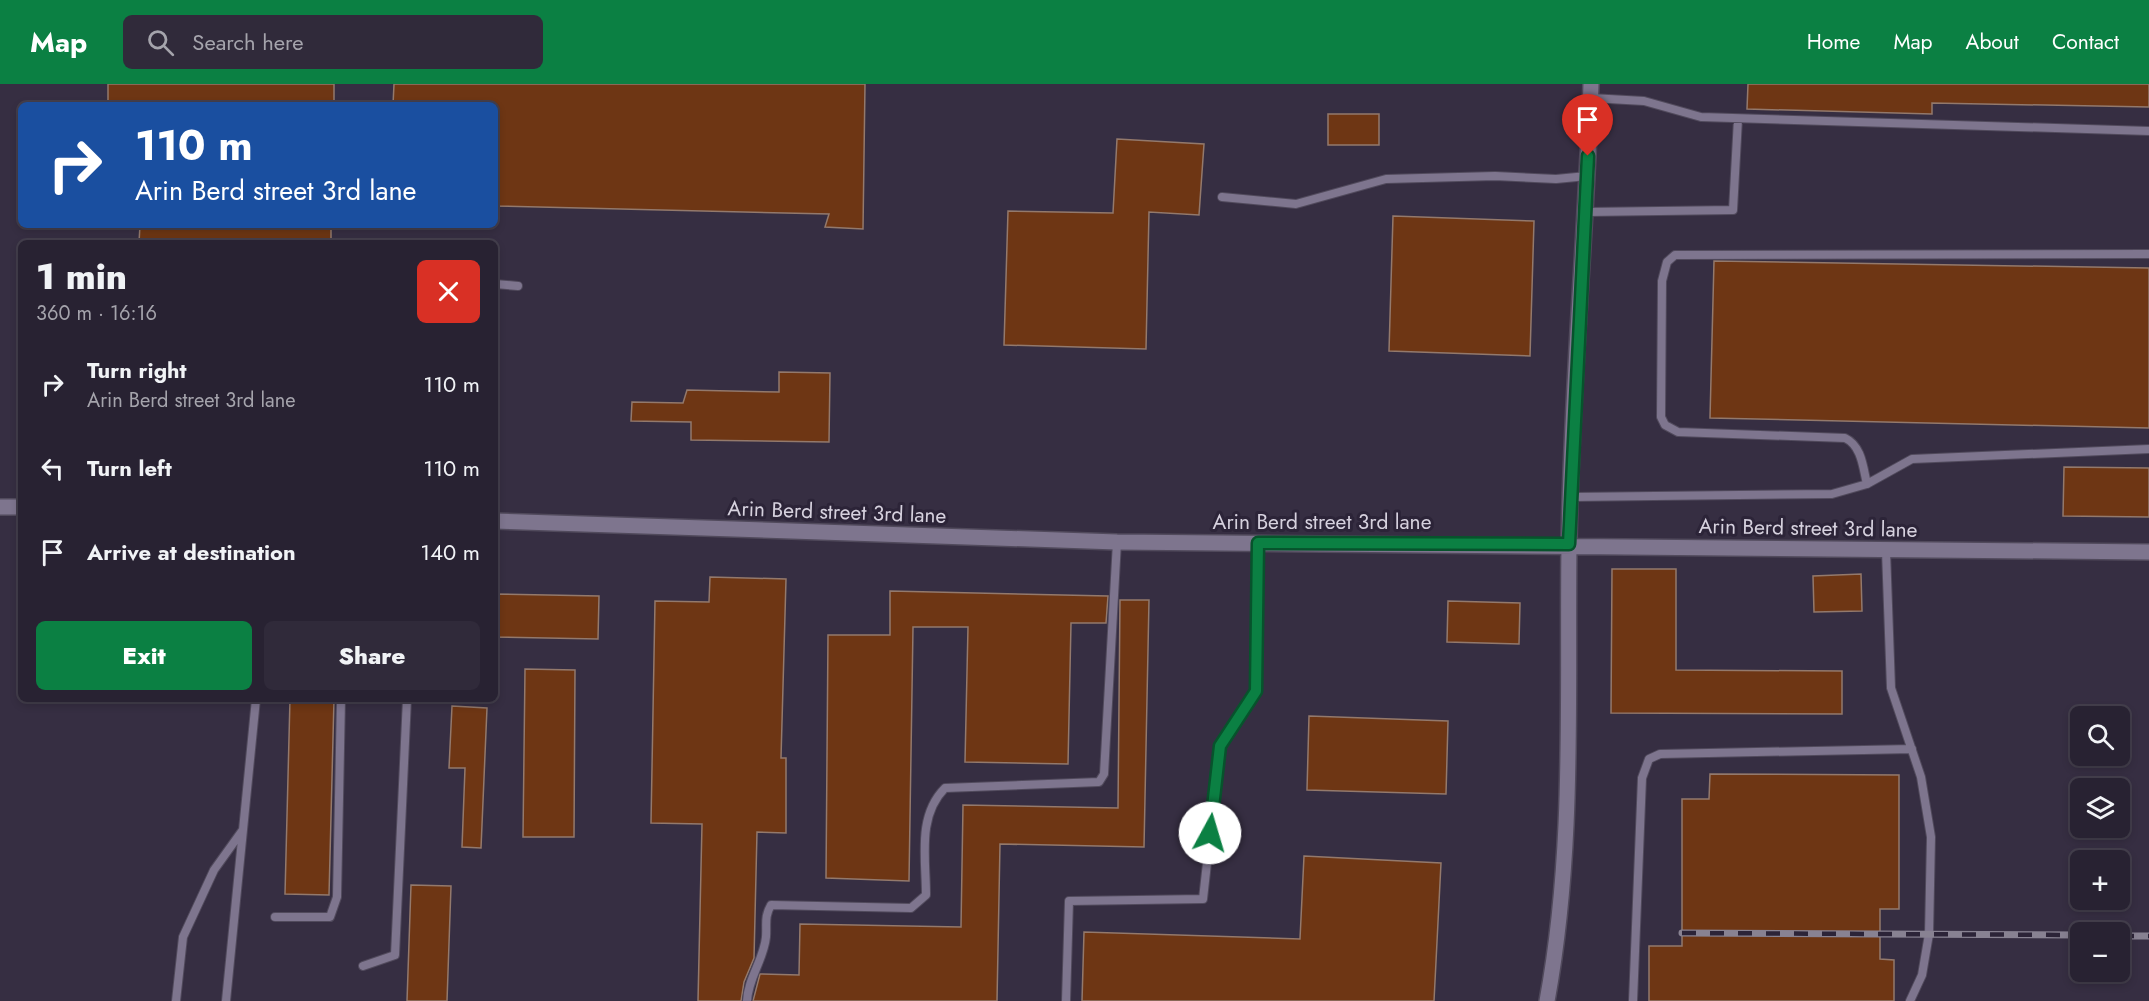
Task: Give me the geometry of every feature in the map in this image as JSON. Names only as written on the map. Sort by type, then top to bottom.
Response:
[{"type":"street","points":[[1547,1001],[1563,900],[1570,761],[1569,544],[1591,91]]},
{"type":"street","points":[[0,507],[18,507]]},
{"type":"street","name":"Arin Berd street 3rd lane","points":[[498,521],[1117,542],[1569,544],[1886,551],[2149,552]]},
{"type":"lane","points":[[1591,91],[1644,101],[1701,117],[2149,131]]},
{"type":"lane","points":[[1586,212],[1733,210],[1738,118]]},
{"type":"lane","points":[[1222,197],[1296,204],[1386,179],[1495,176],[1557,179],[1587,176]]},
{"type":"lane","points":[[1867,484],[1858,449],[1853,442],[1845,438],[1678,432],[1665,425],[1661,417],[1662,281],[1667,262],[1675,255],[2149,254]]},
{"type":"lane","points":[[498,284],[518,286]]},
{"type":"lane","points":[[1571,497],[1833,494],[1867,484],[1912,459],[2149,449]]},
{"type":"lane","points":[[747,1001],[748,988],[766,939],[765,915],[771,905],[911,908],[926,895],[926,820],[934,799],[945,788],[1099,782],[1104,774],[1117,542]]},
{"type":"lane","points":[[1066,1001],[1069,901],[1203,899],[1220,746],[1256,691],[1258,543]]},
{"type":"lane","points":[[1886,551],[1891,688],[1922,777],[1931,837],[1929,934],[1922,975],[1910,1001]]},
{"type":"lane","points":[[226,1001],[256,702]]},
{"type":"lane","points":[[275,917],[330,917],[338,897],[341,702]]},
{"type":"lane","points":[[363,966],[395,955],[406,702]]},
{"type":"lane","points":[[1633,1001],[1642,778],[1649,759],[1660,754],[1912,749]]},
{"type":"lane","points":[[176,1001],[183,937],[214,870],[243,830]]},
{"type":"building","points":[[108,84],[334,84],[334,102],[108,102]]},
{"type":"building","points":[[394,84],[865,84],[863,229],[825,227],[829,214],[498,206],[498,102],[393,102]]},
{"type":"building","points":[[1748,84],[2149,84],[2149,107],[1932,103],[1932,114],[1747,109]]},
{"type":"building","points":[[1328,114],[1379,114],[1379,145],[1328,145]]},
{"type":"building","points":[[1117,139],[1204,144],[1199,215],[1149,212],[1146,349],[1004,345],[1008,211],[1113,213]]},
{"type":"building","points":[[1393,216],[1534,221],[1530,356],[1389,351]]},
{"type":"building","points":[[140,228],[331,228],[331,240],[139,240]]},
{"type":"building","points":[[1714,261],[2149,268],[2149,428],[1710,418]]},
{"type":"building","points":[[779,372],[830,373],[829,442],[691,440],[691,422],[631,421],[632,402],[683,403],[687,390],[779,392]]},
{"type":"building","points":[[2064,467],[2149,468],[2149,517],[2063,516]]},
{"type":"building","points":[[1612,569],[1676,569],[1676,670],[1842,671],[1842,714],[1611,713]]},
{"type":"building","points":[[1861,574],[1862,611],[1814,612],[1813,576]]},
{"type":"building","points":[[710,577],[786,579],[781,758],[786,758],[786,833],[757,832],[754,958],[744,982],[741,1001],[698,1001],[702,824],[651,823],[655,601],[709,602]]},
{"type":"building","points":[[890,591],[1108,596],[1106,623],[1071,623],[1068,764],[965,762],[968,627],[913,627],[909,881],[826,878],[828,635],[890,635]]},
{"type":"building","points":[[498,594],[599,596],[598,639],[498,637]]},
{"type":"building","points":[[1120,600],[1149,600],[1144,847],[1000,844],[997,1001],[753,1001],[760,974],[799,975],[800,924],[961,927],[963,805],[1118,808]]},
{"type":"building","points":[[1448,601],[1520,603],[1519,644],[1447,642]]},
{"type":"building","points":[[525,669],[575,670],[574,837],[523,837]]},
{"type":"building","points":[[290,702],[334,702],[329,895],[285,894]]},
{"type":"building","points":[[452,706],[487,708],[481,848],[462,847],[465,768],[449,768]]},
{"type":"building","points":[[1309,716],[1448,721],[1446,794],[1307,790]]},
{"type":"building","points":[[1710,774],[1899,775],[1899,909],[1880,909],[1880,959],[1894,960],[1894,1001],[1649,1001],[1649,946],[1682,946],[1682,799],[1709,799]]},
{"type":"building","points":[[1304,856],[1441,863],[1434,1001],[1082,1001],[1084,932],[1300,939]]},
{"type":"building","points":[[411,885],[451,886],[447,1001],[407,1001]]},
{"type":"railway","points":[[1682,933],[2070,935]]},
{"type":"railway","points":[[2130,936],[2149,936]]},
{"type":"route","points":[[1210,833],[1220,746],[1256,691],[1258,543],[1569,544],[1588,156]]}]
